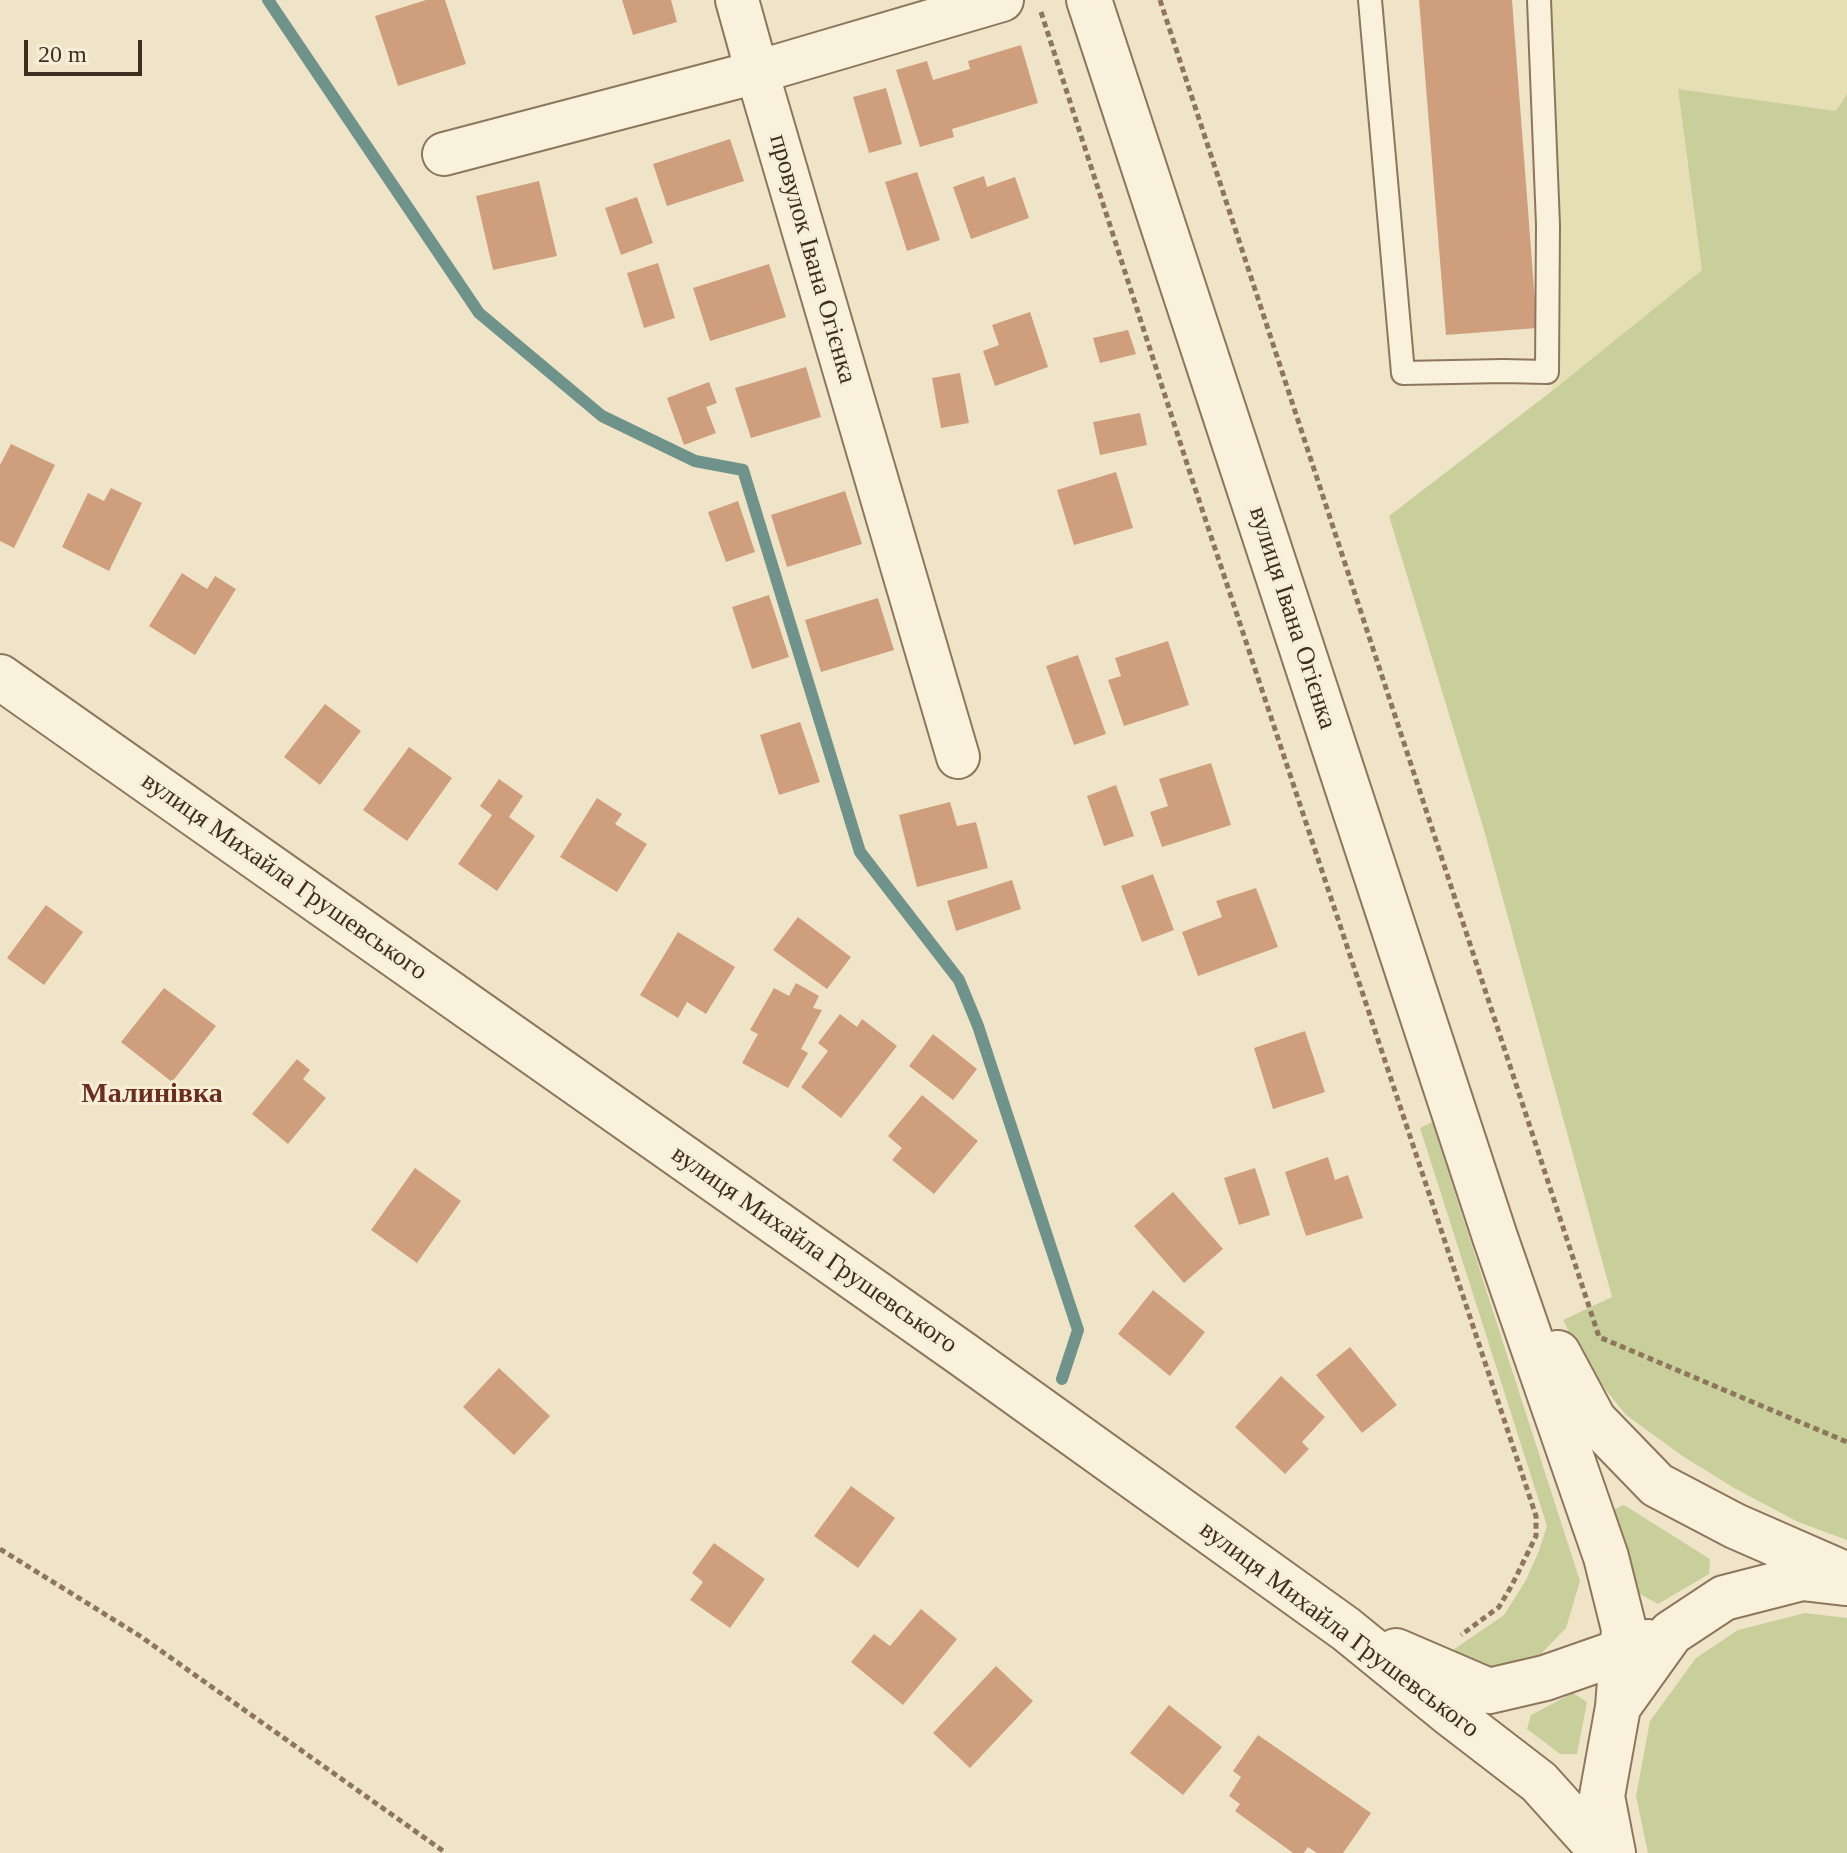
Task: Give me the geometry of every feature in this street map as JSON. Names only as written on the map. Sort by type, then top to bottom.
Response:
[{"type":"street","name":"провулок Івана Огієнка","points":[[737,0],[958,757]]},
{"type":"street","points":[[444,154],[757,72],[1002,0]]},
{"type":"street","name":"вулиця Івана Огієнка","points":[[1089,0],[1495,1237]]},
{"type":"street","name":"вулиця Михайла Грушевського","points":[[0,677],[961,1353],[1346,1629],[1539,1782],[1603,1853]]},
{"type":"street","points":[[1495,1237],[1594,1420],[1657,1485],[1735,1526],[1847,1575]]},
{"type":"street","points":[[1495,1237],[1606,1557],[1624,1629],[1618,1707],[1602,1796],[1613,1853]]},
{"type":"street","points":[[1346,1629],[1489,1691],[1545,1678],[1671,1633],[1724,1598],[1802,1578],[1847,1583]]},
{"type":"street","points":[[1618,1707],[1671,1633]]},
{"type":"lane","points":[[1370,0],[1403,373],[1547,372],[1548,225],[1539,0]]},
{"type":"path","points":[[1037,0],[1196,491],[1536,1516],[1536,1536],[1499,1607],[1451,1640]]},
{"type":"path","points":[[1160,0],[1599,1337],[1847,1442]]},
{"type":"path","points":[[0,1549],[140,1636],[446,1853]]},
{"type":"shaded area","points":[[1541,0],[1847,0],[1847,94],[1836,111],[1678,89],[1703,270],[1552,391],[1550,217]]},
{"type":"green space","points":[[1678,89],[1836,111],[1847,94],[1847,1540],[1798,1522],[1734,1488],[1626,1415],[1585,1364],[1563,1320],[1612,1297],[1484,830],[1389,516],[1552,391],[1702,270]]},
{"type":"green space","points":[[1432,1122],[1580,1581],[1566,1628],[1537,1658],[1500,1670],[1453,1650],[1504,1615],[1526,1580],[1547,1526],[1420,1128]]},
{"type":"green space","points":[[1624,1505],[1710,1559],[1709,1574],[1658,1604],[1640,1594],[1613,1510]]},
{"type":"green space","points":[[1805,1613],[1847,1618],[1847,1853],[1648,1853],[1636,1796],[1650,1721],[1696,1658],[1738,1630]]},
{"type":"green space","points":[[1573,1693],[1587,1702],[1577,1754],[1560,1754],[1527,1729],[1531,1715]]},
{"type":"building","points":[[426,0],[445,0],[466,64],[398,86],[375,16]]},
{"type":"building","points":[[622,0],[671,0],[677,22],[633,35]]},
{"type":"building","points":[[1419,0],[1512,0],[1537,328],[1446,335]]},
{"type":"building","points":[[1021,45],[1038,103],[952,129],[954,137],[920,147],[896,70],[927,61],[933,80],[970,69],[968,61]]},
{"type":"building","points":[[886,88],[902,144],[869,153],[853,97]]},
{"type":"building","points":[[730,139],[744,181],[667,206],[653,164]]},
{"type":"building","points":[[917,172],[940,240],[907,251],[885,182]]},
{"type":"building","points":[[984,176],[987,187],[1015,177],[1029,218],[971,239],[953,187]]},
{"type":"building","points":[[539,181],[557,256],[493,270],[476,196]]},
{"type":"building","points":[[637,197],[653,243],[621,255],[605,208]]},
{"type":"building","points":[[658,263],[675,318],[644,328],[627,273]]},
{"type":"building","points":[[769,264],[786,317],[710,341],[693,288]]},
{"type":"building","points":[[1030,312],[1048,367],[995,386],[983,351],[999,345],[992,325]]},
{"type":"building","points":[[1128,330],[1136,354],[1100,363],[1093,338]]},
{"type":"building","points":[[806,367],[821,417],[751,438],[735,388]]},
{"type":"building","points":[[960,373],[969,423],[941,428],[932,378]]},
{"type":"building","points":[[709,382],[717,403],[706,407],[716,433],[684,445],[667,398]]},
{"type":"building","points":[[1140,413],[1147,445],[1100,455],[1093,422]]},
{"type":"building","points":[[11,444],[55,465],[14,548],[0,541],[0,465]]},
{"type":"building","points":[[1116,472],[1133,528],[1074,545],[1057,490]]},
{"type":"building","points":[[111,488],[142,503],[109,571],[62,547],[88,493],[104,501]]},
{"type":"building","points":[[845,491],[862,544],[787,567],[771,515]]},
{"type":"building","points":[[738,501],[755,552],[726,562],[708,512]]},
{"type":"building","points":[[182,573],[207,589],[215,576],[236,589],[195,655],[149,626]]},
{"type":"building","points":[[769,595],[789,657],[752,669],[732,607]]},
{"type":"building","points":[[878,598],[894,650],[821,672],[805,620]]},
{"type":"building","points":[[1168,641],[1189,705],[1124,726],[1108,680],[1121,676],[1115,658]]},
{"type":"building","points":[[1078,655],[1106,734],[1074,745],[1046,666]]},
{"type":"building","points":[[325,704],[361,731],[320,785],[284,757]]},
{"type":"building","points":[[800,722],[820,782],[779,795],[760,735]]},
{"type":"building","points":[[409,747],[452,778],[407,841],[363,810]]},
{"type":"building","points":[[1211,763],[1231,825],[1162,847],[1150,812],[1168,806],[1159,779]]},
{"type":"building","points":[[499,779],[523,796],[509,817],[535,836],[497,891],[458,864],[492,815],[480,806]]},
{"type":"building","points":[[1116,785],[1134,836],[1104,846],[1087,796]]},
{"type":"building","points":[[597,798],[622,814],[615,824],[647,844],[617,892],[560,857]]},
{"type":"building","points":[[950,802],[957,826],[976,822],[988,868],[917,887],[899,815]]},
{"type":"building","points":[[1153,874],[1174,930],[1142,942],[1121,886]]},
{"type":"building","points":[[1012,880],[1021,909],[956,931],[947,901]]},
{"type":"building","points":[[1256,888],[1278,947],[1198,976],[1182,932],[1222,917],[1216,901]]},
{"type":"building","points":[[46,905],[83,932],[44,985],[7,958]]},
{"type":"building","points":[[798,917],[851,957],[827,989],[773,950]]},
{"type":"building","points":[[678,932],[735,967],[706,1014],[687,1002],[678,1018],[640,995]]},
{"type":"building","points":[[796,983],[819,996],[813,1008],[822,1010],[801,1049],[808,1053],[788,1088],[742,1063],[758,1034],[750,1030],[774,988],[789,996]]},
{"type":"building","points":[[164,988],[216,1026],[172,1082],[121,1042]]},
{"type":"building","points":[[840,1014],[857,1027],[862,1019],[897,1046],[841,1118],[801,1087],[828,1051],[818,1043]]},
{"type":"building","points":[[1305,1031],[1325,1092],[1273,1109],[1254,1048]]},
{"type":"building","points":[[933,1034],[977,1069],[953,1100],[909,1066]]},
{"type":"building","points":[[297,1059],[310,1070],[303,1079],[326,1098],[288,1144],[252,1114]]},
{"type":"building","points":[[922,1095],[978,1141],[934,1194],[892,1160],[902,1148],[888,1136]]},
{"type":"building","points":[[1328,1157],[1335,1180],[1348,1175],[1363,1218],[1306,1236],[1285,1172]]},
{"type":"building","points":[[415,1168],[461,1201],[417,1263],[371,1230]]},
{"type":"building","points":[[1255,1168],[1270,1215],[1239,1225],[1224,1178]]},
{"type":"building","points":[[1173,1192],[1223,1249],[1184,1283],[1134,1226]]},
{"type":"building","points":[[1153,1290],[1205,1332],[1170,1376],[1118,1334]]},
{"type":"building","points":[[1350,1347],[1397,1405],[1362,1433],[1316,1375]]},
{"type":"building","points":[[499,1368],[550,1416],[514,1455],[463,1407]]},
{"type":"building","points":[[1281,1376],[1325,1417],[1302,1442],[1309,1449],[1285,1474],[1235,1427]]},
{"type":"building","points":[[851,1486],[895,1518],[858,1568],[814,1536]]},
{"type":"building","points":[[714,1543],[765,1579],[730,1628],[690,1600],[703,1582],[692,1573]]},
{"type":"building","points":[[921,1609],[957,1639],[903,1705],[851,1662],[874,1634],[890,1646]]},
{"type":"building","points":[[996,1666],[1033,1701],[970,1768],[933,1733]]},
{"type":"building","points":[[1169,1705],[1222,1747],[1183,1795],[1130,1753]]},
{"type":"building","points":[[1258,1735],[1371,1813],[1343,1853],[1317,1853],[1308,1847],[1304,1853],[1293,1853],[1235,1811],[1240,1804],[1229,1796],[1241,1777],[1233,1771]]},
{"type":"waterway","points":[[268,0],[479,313],[602,416],[695,461],[743,470],[860,852],[959,980],[978,1026],[1078,1330],[1062,1379]]},
{"type":"district","name":"Малинівка","points":[[152,1095]]}]
